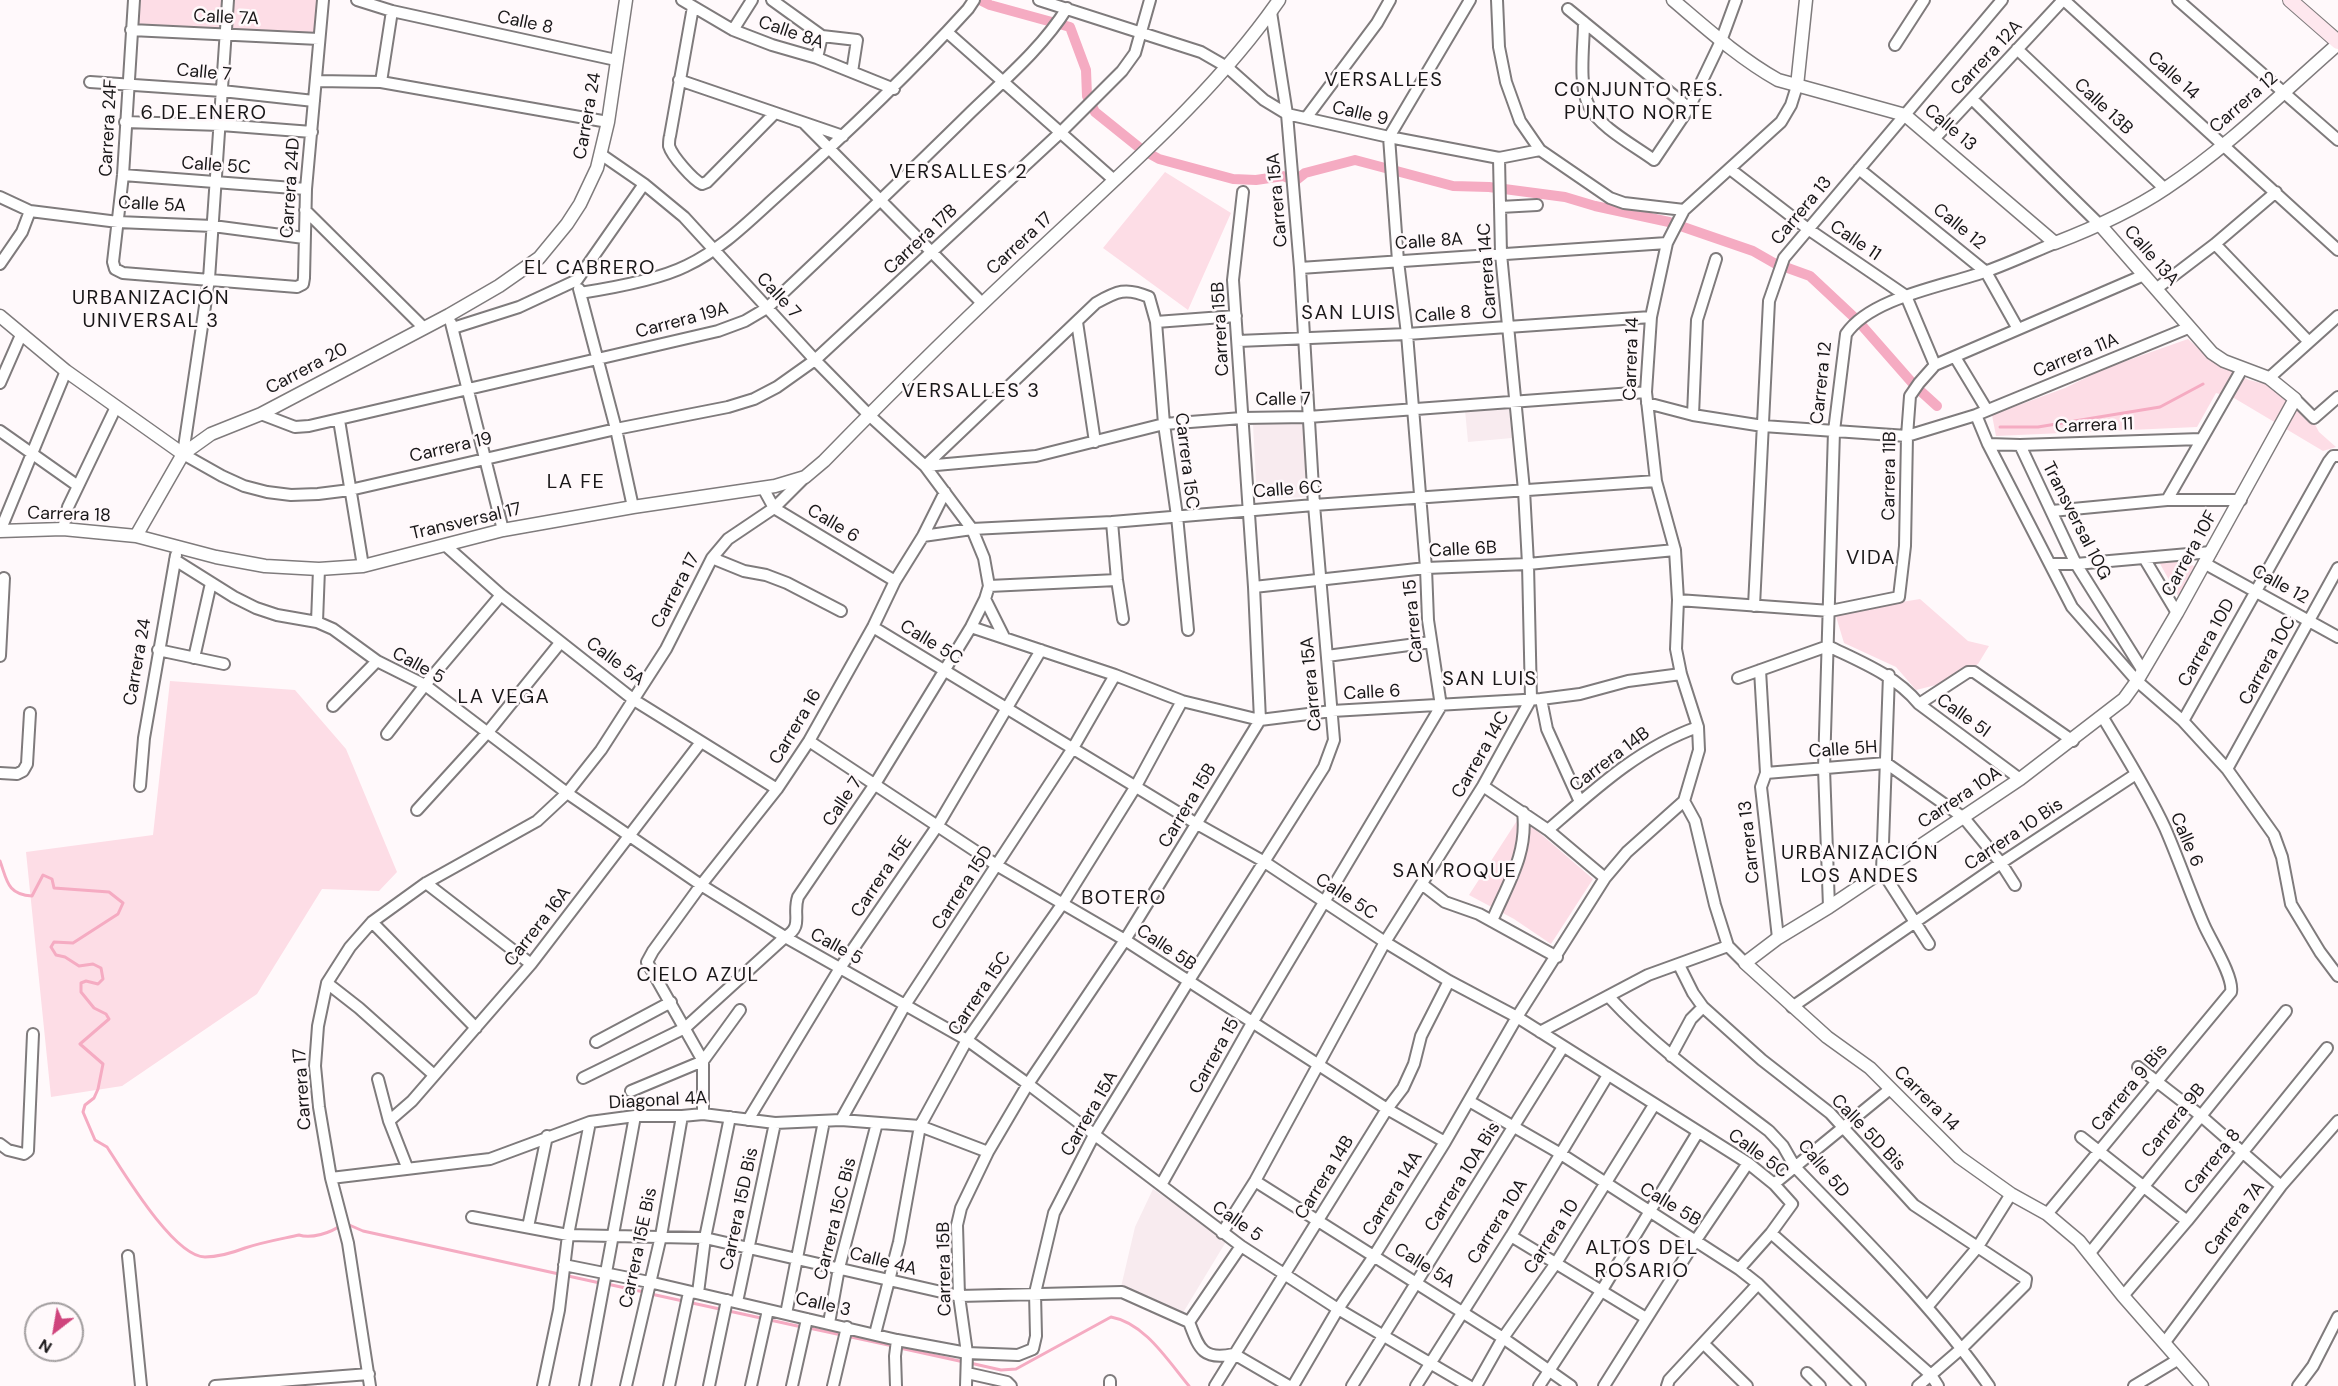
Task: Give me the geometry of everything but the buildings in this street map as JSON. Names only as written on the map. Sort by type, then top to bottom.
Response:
[{"type":"main road","points":[[2290,0],[2338,43]]},
{"type":"street","name":"Carrera 24F","points":[[134,0],[123,176],[113,262],[115,269],[123,273],[209,279]]},
{"type":"street","points":[[136,536],[183,454],[209,279],[228,0]]},
{"type":"street","name":"Carrera 24D","points":[[209,279],[297,287],[303,284],[306,189],[323,0]]},
{"type":"street","name":"Calle 8","points":[[357,0],[392,11],[616,60]]},
{"type":"street","name":"Carrera 24","points":[[449,315],[525,269],[553,244],[580,204],[591,184],[602,155],[626,0]]},
{"type":"street","name":"Calle 8A","points":[[682,0],[733,30],[772,45],[817,58],[894,89]]},
{"type":"street","points":[[733,30],[752,0]]},
{"type":"street","points":[[772,0],[822,36],[857,40],[852,72]]},
{"type":"street","name":"Calle 9","points":[[1040,0],[1064,13],[1142,33],[1201,52],[1227,67],[1264,100],[1287,114],[1499,158],[1540,150]]},
{"type":"street","name":"Carrera 17B","points":[[815,360],[1061,132],[1122,71],[1135,53],[1150,0]]},
{"type":"street","name":"Carrera 17","points":[[370,1386],[348,1243],[331,1178],[319,1107],[315,1066],[318,1026],[327,983],[350,947],[372,922],[426,883],[537,821],[567,793],[601,750],[634,700],[666,649],[712,558],[728,539],[774,508],[982,303],[1135,161],[1227,67],[1278,0]]},
{"type":"street","points":[[1306,118],[1377,23],[1390,0]]},
{"type":"street","points":[[1389,137],[1470,0]]},
{"type":"street","points":[[1497,0],[1499,47],[1506,82],[1520,122],[1540,150],[1610,198],[1624,203],[1684,210]]},
{"type":"street","points":[[1673,0],[1761,70],[1778,80],[1797,86]]},
{"type":"street","points":[[1584,22],[1584,88],[1589,107],[1602,123],[1654,160],[1689,108],[1721,40],[1736,0]]},
{"type":"street","points":[[1895,45],[1924,0]]},
{"type":"street","name":"Carrera 13","points":[[1754,606],[1769,300],[1778,269],[1808,229],[2002,0]]},
{"type":"street","name":"Carrera 12A","points":[[1935,138],[2064,0]]},
{"type":"street","name":"Calle 14","points":[[2064,0],[2225,144],[2338,250]]},
{"type":"street","points":[[2178,0],[2338,140]]},
{"type":"street","name":"Carrera 14","points":[[1809,1],[1797,86],[1791,105],[1781,122],[1684,210],[1667,243],[1651,317],[1646,398],[1656,481],[1675,550],[1678,600],[1676,649],[1681,674],[1698,727],[1699,750],[1684,801],[1695,821],[1715,905],[1728,946],[1792,1007],[1827,1037],[1870,1068],[1959,1157],[2011,1194],[2047,1214],[2079,1241],[2123,1296],[2202,1386]]},
{"type":"street","points":[[580,293],[624,285],[684,268],[714,251],[894,89],[971,4]]},
{"type":"street","points":[[693,7],[669,145],[695,182],[702,184],[707,182],[775,113]]},
{"type":"street","points":[[1568,9],[1689,108]]},
{"type":"street","points":[[381,82],[392,11]]},
{"type":"street","name":"Carrera 15A","points":[[1033,1349],[1036,1336],[1035,1293],[1054,1213],[1095,1136],[1188,982],[1324,767],[1334,740],[1314,505],[1305,338],[1287,114],[1271,12]]},
{"type":"street","name":"Carrera 19A","points":[[261,414],[295,427],[309,426],[717,331],[745,321],[767,308],[881,201],[1052,30],[1064,13]]},
{"type":"street","name":"Calle 7A","points":[[131,30],[320,39]]},
{"type":"street","points":[[947,32],[1114,180]]},
{"type":"street","points":[[817,58],[822,36]]},
{"type":"street","name":"Carrera 12","points":[[1829,907],[1824,768],[1834,431],[1846,334],[1862,317],[1906,296],[1986,272],[2101,225],[2165,189],[2225,144],[2338,43]]},
{"type":"street","name":"Calle 13B","points":[[2017,49],[2165,189]]},
{"type":"street","points":[[679,80],[843,136]]},
{"type":"street","name":"Calle 7","points":[[90,81],[314,101]]},
{"type":"street","points":[[316,81],[381,82],[608,122]]},
{"type":"street","name":"Calle 13","points":[[1797,86],[1905,115],[1935,138],[2055,243]]},
{"type":"street","name":"Calle 13A","points":[[1972,99],[2101,225],[2212,353],[2224,362],[2269,378],[2314,418],[2338,397]]},
{"type":"street","points":[[125,122],[221,125],[312,132]]},
{"type":"street","points":[[805,124],[982,303]]},
{"type":"street","name":"Carrera 15","points":[[1161,1185],[1252,1023],[1441,706],[1428,620],[1426,568],[1389,137]]},
{"type":"street","name":"Calle 7","points":[[583,1078],[686,1028],[784,937],[792,933],[797,926],[795,906],[798,897],[875,784],[946,671],[985,599],[988,586],[984,558],[972,529],[925,466],[869,415],[815,360],[684,217],[644,184],[602,155]]},
{"type":"street","name":"Carrera 14C","points":[[1222,1233],[1255,1181],[1385,942],[1423,885],[1536,699],[1524,490],[1501,254],[1499,158]]},
{"type":"street","name":"Calle 11","points":[[1730,170],[1808,229],[1906,296]]},
{"type":"street","name":"Calle 12","points":[[1859,170],[1986,272],[2018,329]]},
{"type":"street","name":"Calle 5C","points":[[123,176],[306,189]]},
{"type":"street","points":[[453,328],[519,307],[577,280],[644,184]]},
{"type":"street","name":"Carrera 15B","points":[[966,1386],[967,1363],[959,1296],[957,1225],[961,1208],[988,1152],[1028,1084],[1125,940],[1260,720],[1254,587],[1233,280],[1243,192]]},
{"type":"street","points":[[2156,289],[2215,244],[2276,192]]},
{"type":"street","name":"Calle 5A","points":[[0,197],[30,211],[118,222],[213,226],[304,238]]},
{"type":"street","points":[[1500,207],[1537,205]]},
{"type":"street","points":[[305,210],[424,328]]},
{"type":"street","points":[[0,264],[22,232],[30,211]]},
{"type":"street","name":"Calle 8A","points":[[1300,268],[1667,243]]},
{"type":"street","points":[[2215,244],[2309,342]]},
{"type":"street","points":[[1693,415],[1698,320],[1716,259]]},
{"type":"street","name":"Carrera 11B","points":[[1830,611],[1899,597],[1905,546],[1910,396],[1918,383],[1935,365],[2144,275]]},
{"type":"street","points":[[577,280],[616,429],[633,507]]},
{"type":"street","name":"Carrera 15C","points":[[1077,322],[1096,303],[1119,291],[1137,292],[1149,297],[1156,322],[1164,424],[1177,516],[1188,630]]},
{"type":"street","points":[[1906,296],[1935,365]]},
{"type":"street","points":[[474,300],[483,317]]},
{"type":"street","points":[[449,315],[470,390],[503,530]]},
{"type":"street","name":"Carrera 20","points":[[183,454],[211,434],[261,414],[449,315]]},
{"type":"street","points":[[0,316],[66,371],[183,454]]},
{"type":"street","points":[[1156,322],[1236,316]]},
{"type":"street","points":[[2269,378],[2338,316]]},
{"type":"street","name":"Calle 8","points":[[1238,341],[1407,334],[1509,325],[1651,317]]},
{"type":"street","points":[[1077,322],[1095,442]]},
{"type":"street","points":[[925,466],[1077,322]]},
{"type":"street","name":"Carrera 11A","points":[[1907,436],[1976,415],[2188,328]]},
{"type":"street","points":[[0,383],[21,335]]},
{"type":"street","points":[[1955,357],[1987,410]]},
{"type":"street","name":"Carrera 19","points":[[183,454],[244,486],[267,492],[291,495],[350,490],[616,429],[728,407],[754,399],[787,381],[815,360]]},
{"type":"street","points":[[2167,500],[2242,369]]},
{"type":"street","points":[[0,531],[66,371]]},
{"type":"street","name":"Calle 7","points":[[925,466],[1036,456],[1164,424],[1242,418],[1308,417],[1515,402],[1646,398],[1693,415],[1763,426],[1907,436]]},
{"type":"street","name":"Carrera 10F","points":[[2102,716],[2124,699],[2140,676],[2241,500],[2295,399]]},
{"type":"street","points":[[63,529],[68,507],[116,407]]},
{"type":"street","points":[[1976,415],[1988,444],[2072,607],[2227,769],[2274,835],[2282,857],[2291,904],[2320,952],[2338,976]]},
{"type":"street","points":[[339,420],[363,566]]},
{"type":"street","name":"Carrera 18","points":[[0,431],[78,486]]},
{"type":"street","name":"Carrera 11","points":[[1988,444],[2201,439]]},
{"type":"street","name":"Transversal 10G","points":[[2020,445],[2076,564],[2140,676]]},
{"type":"street","name":"Carrera 10D","points":[[2182,721],[2255,591],[2336,456]]},
{"type":"street","name":"Transversal 17","points":[[136,536],[216,557],[265,566],[319,569],[363,566],[503,530],[633,507],[763,488],[805,477]]},
{"type":"street","name":"Calle 6C","points":[[923,536],[972,529],[1112,522],[1419,497],[1656,481]]},
{"type":"street","points":[[763,488],[774,508]]},
{"type":"street","name":"Carrera 16","points":[[671,1002],[647,962],[701,885],[777,789],[809,741],[945,492]]},
{"type":"street","points":[[2052,511],[2167,500],[2241,500]]},
{"type":"street","name":"Calle 6","points":[[774,508],[895,581]]},
{"type":"street","points":[[1112,522],[1123,619]]},
{"type":"street","name":"Carrera 18","points":[[0,531],[63,529],[136,536]]},
{"type":"street","name":"Calle 5A","points":[[445,545],[501,595],[634,700],[777,789]]},
{"type":"street","name":"Carrera 24","points":[[140,786],[144,738],[178,546]]},
{"type":"street","name":"Calle 6B","points":[[1254,587],[1426,568],[1528,564],[1675,550]]},
{"type":"street","points":[[2051,564],[2076,564],[2211,552]]},
{"type":"street","points":[[712,558],[744,571],[787,583],[841,611]]},
{"type":"street","points":[[2144,558],[2177,613]]},
{"type":"street","name":"Calle 5","points":[[175,560],[256,608],[277,615],[317,622],[345,636],[377,661],[425,685],[567,793],[701,885],[784,937],[967,1040],[1222,1233],[1338,1310],[1469,1386]]},
{"type":"street","name":"Calle 12","points":[[2204,563],[2338,637]]},
{"type":"street","name":"Carrera 10C","points":[[2227,769],[2338,568]]},
{"type":"street","points":[[317,622],[319,569]]},
{"type":"street","points":[[0,656],[3,578]]},
{"type":"street","points":[[988,586],[1117,580]]},
{"type":"street","points":[[194,658],[211,583]]},
{"type":"street","points":[[387,734],[501,595]]},
{"type":"street","points":[[985,599],[1004,637]]},
{"type":"street","points":[[1678,600],[1830,611]]},
{"type":"street","name":"Calle 5C","points":[[873,627],[1197,824],[1263,861],[1385,942],[1449,981],[1517,1017],[1748,1163],[1774,1184],[1792,1204],[1771,1233]]},
{"type":"street","name":"Calle 6","points":[[971,627],[1115,675],[1182,701],[1260,720],[1332,711],[1536,699],[1580,694],[1628,681],[1681,674]]},
{"type":"street","points":[[1327,656],[1431,642]]},
{"type":"street","points":[[417,810],[488,732],[560,643]]},
{"type":"street","points":[[1738,678],[1828,646],[1889,675],[1882,871],[1929,944]]},
{"type":"street","points":[[159,650],[224,664]]},
{"type":"street","name":"Carrera 15E","points":[[748,1120],[840,968],[938,825],[1041,650]]},
{"type":"street","points":[[333,705],[377,661]]},
{"type":"street","name":"Carrera 13","points":[[1760,670],[1766,773],[1761,787],[1778,938]]},
{"type":"street","points":[[1919,704],[1968,672],[1974,672],[2073,741]]},
{"type":"street","name":"Carrera 15D","points":[[841,1120],[905,1005],[998,866],[1073,748],[1115,675]]},
{"type":"street","name":"Calle 5I","points":[[1889,675],[1919,704],[2020,779]]},
{"type":"street","points":[[1536,699],[1580,802]]},
{"type":"street","name":"Carrera 15C","points":[[875,1334],[899,1242],[920,1126],[967,1040],[1063,903],[1136,786],[1182,701]]},
{"type":"street","points":[[0,773],[17,774],[23,771],[27,764],[30,712]]},
{"type":"street","name":"Calle 6","points":[[2102,716],[2165,828],[2186,885],[2217,954],[2232,980]]},
{"type":"street","name":"Carrera 10A","points":[[1745,963],[1778,938],[1964,818],[2073,741],[2102,716]]},
{"type":"street","name":"Carrera 14B","points":[[1548,830],[1600,785],[1665,740],[1698,727]]},
{"type":"street","name":"Calle 5B","points":[[809,741],[998,866],[1125,940],[1387,1109],[1445,1142]]},
{"type":"street","name":"Carrera 16A","points":[[389,1121],[412,1101],[531,964],[701,742]]},
{"type":"street","name":"Calle 5H","points":[[1766,773],[1886,763],[1964,818],[2001,863],[2015,885]]},
{"type":"street","name":"Carrera 10 Bis","points":[[1792,1007],[2001,863],[2136,774]]},
{"type":"street","points":[[1483,786],[1548,830],[1605,878]]},
{"type":"street","points":[[1517,1017],[1605,878],[1627,852],[1684,801]]},
{"type":"street","points":[[1492,921],[1523,850],[1526,831],[1523,812]]},
{"type":"street","points":[[426,883],[531,964]]},
{"type":"street","points":[[1423,885],[1445,902],[1492,921],[1557,957]]},
{"type":"street","points":[[372,922],[476,1028]]},
{"type":"street","points":[[1540,1032],[1648,975],[1728,946]]},
{"type":"street","name":"Calle 5D Bis","points":[[1679,965],[1703,1007],[1762,1060],[1830,1113],[1914,1205],[2026,1278],[2025,1285],[1962,1348]]},
{"type":"street","name":"Carrera 9 Bis","points":[[2047,1214],[2230,992],[2232,980]]},
{"type":"street","name":"Carrera 14B","points":[[1215,1386],[1387,1109],[1403,1088],[1414,1064],[1421,1036],[1449,981]]},
{"type":"street","points":[[327,983],[359,1008],[434,1076]]},
{"type":"street","name":"Calle 5D","points":[[1609,997],[1628,1018],[1671,1056],[1769,1131],[1783,1146],[1796,1167],[1928,1306],[1989,1386]]},
{"type":"street","points":[[596,1042],[671,1002],[704,1061],[703,1114]]},
{"type":"street","points":[[1671,1056],[1691,1019],[1703,1007]]},
{"type":"street","points":[[631,1091],[704,1061],[740,1010]]},
{"type":"street","name":"Carrera 9B","points":[[2089,1254],[2286,1011]]},
{"type":"street","name":"Carrera 14A","points":[[1291,1386],[1445,1142],[1517,1017]]},
{"type":"street","points":[[0,1144],[16,1154],[24,1154],[28,1150],[33,1034]]},
{"type":"street","name":"Carrera 10A Bis","points":[[1352,1386],[1563,1047]]},
{"type":"street","name":"Carrera 8","points":[[2123,1296],[2327,1048]]},
{"type":"street","points":[[2138,1067],[2200,1115],[2281,1186]]},
{"type":"street","name":"Carrera 10A","points":[[1416,1386],[1511,1236],[1608,1075]]},
{"type":"street","points":[[378,1079],[389,1121],[408,1167]]},
{"type":"street","points":[[1774,1184],[1890,1089]]},
{"type":"street","name":"Calle 5B","points":[[1469,1101],[1561,1154],[1605,1185],[1696,1240],[1738,1269],[1758,1284],[1860,1386]]},
{"type":"street","name":"Carrera 10","points":[[1476,1386],[1503,1338],[1556,1263],[1654,1105]]},
{"type":"street","name":"Diagonal 4A","points":[[331,1178],[490,1159],[590,1122],[635,1116],[703,1114],[775,1123],[841,1120],[920,1126],[988,1152]]},
{"type":"street","points":[[585,1386],[635,1116]]},
{"type":"street","name":"Carrera 15E Bis","points":[[626,1386],[661,1236],[682,1116]]},
{"type":"street","points":[[669,1386],[705,1238],[730,1117]]},
{"type":"street","points":[[786,1314],[824,1121]]},
{"type":"street","name":"Carrera 7A","points":[[2164,1342],[2281,1186],[2338,1121]]},
{"type":"street","points":[[543,1386],[559,1310],[568,1235],[590,1122]]},
{"type":"street","name":"Carrera 15D Bis","points":[[709,1386],[729,1307],[748,1247],[775,1123]]},
{"type":"street","name":"Carrera 15C Bis","points":[[829,1323],[839,1268],[877,1123]]},
{"type":"street","points":[[1539,1386],[1602,1290],[1698,1132]]},
{"type":"street","points":[[528,1227],[546,1137]]},
{"type":"street","points":[[2081,1137],[2187,1221]]},
{"type":"street","points":[[1604,1386],[1696,1240],[1748,1163]]},
{"type":"street","name":"Calle 5A","points":[[1255,1181],[1503,1338],[1570,1386]]},
{"type":"street","points":[[1928,1306],[1977,1248],[2011,1194]]},
{"type":"street","name":"Calle 4A","points":[[472,1217],[568,1235],[705,1238],[959,1296],[1122,1292],[1189,1322]]},
{"type":"street","points":[[1738,1269],[1771,1233],[1931,1375],[1938,1386]]},
{"type":"street","points":[[1511,1236],[1646,1318]]},
{"type":"street","points":[[1241,1246],[1189,1322],[1199,1347],[1207,1354],[1217,1357],[1234,1354],[1291,1386]]},
{"type":"street","points":[[128,1256],[141,1386]]},
{"type":"street","name":"Calle 3","points":[[563,1272],[607,1274],[649,1282],[690,1298],[767,1317],[786,1314],[806,1322],[829,1323],[846,1330],[875,1334],[896,1347],[967,1363],[1018,1355],[1033,1349]]},
{"type":"street","points":[[1670,1384],[1758,1284]]},
{"type":"street","points":[[751,1386],[767,1317]]},
{"type":"street","points":[[2298,1386],[2313,1366],[2338,1317]]},
{"type":"street","points":[[792,1386],[806,1322]]},
{"type":"street","points":[[833,1386],[846,1330]]},
{"type":"street","points":[[1704,1344],[1747,1386]]},
{"type":"street","points":[[896,1347],[896,1386]]},
{"type":"street","points":[[1918,1386],[1962,1348]]},
{"type":"street","points":[[2134,1386],[2180,1359]]},
{"type":"street","points":[[967,1363],[1011,1386]]},
{"type":"street","points":[[1807,1373],[1820,1386]]},
{"type":"street","points":[[215,1386],[369,1374]]},
{"type":"shaded area","points":[[134,0],[323,0],[319,39],[131,30]]},
{"type":"shaded area","points":[[1165,172],[1231,213],[1188,310],[1103,248]]},
{"type":"shaded area","points":[[2188,339],[2213,362],[2249,380],[2269,385],[2313,421],[2319,432],[2336,447],[2323,451],[2234,398],[2216,393],[2197,427],[1996,436],[1992,415],[2065,388],[2106,368]]},
{"type":"shaded area","points":[[1509,407],[1512,438],[1468,442],[1465,410]]},
{"type":"shaded area","points":[[1253,424],[1304,424],[1309,497],[1257,499]]},
{"type":"shaded area","points":[[2182,560],[2196,567],[2178,596],[2159,562]]},
{"type":"shaded area","points":[[1920,599],[1968,641],[1989,646],[1978,664],[1940,684],[1916,690],[1896,667],[1844,643],[1835,613]]},
{"type":"shaded area","points":[[170,681],[295,690],[346,749],[397,872],[379,891],[322,889],[257,994],[122,1086],[51,1097],[26,852],[153,835]]},
{"type":"shaded area","points":[[1520,816],[1593,879],[1551,944],[1514,919],[1469,895]]},
{"type":"shaded area","points":[[1153,1189],[1227,1240],[1181,1316],[1121,1287],[1135,1227]]},
{"type":"waterway","points":[[980,0],[990,5],[1070,27],[1086,70],[1087,96],[1095,112],[1141,149],[1159,159],[1233,179],[1256,180],[1283,176],[1295,181],[1305,173],[1355,160],[1453,186],[1489,187],[1565,197],[1669,222],[1753,251],[1774,263],[1810,276],[1857,320],[1915,386],[1937,406]]},
{"type":"waterway","points":[[2000,427],[2038,427],[2160,407],[2203,384]]},
{"type":"waterway","points":[[0,861],[9,885],[17,893],[32,896],[43,875],[52,879],[54,888],[109,892],[123,903],[118,914],[73,943],[54,942],[51,947],[56,955],[65,957],[79,966],[93,964],[101,968],[103,979],[98,984],[86,981],[81,983],[81,992],[94,1008],[106,1014],[109,1019],[80,1044],[103,1064],[98,1089],[94,1098],[85,1105],[83,1112],[95,1140],[107,1147],[137,1193],[165,1229],[193,1253],[205,1257],[226,1254],[299,1235],[321,1235],[341,1225]]},
{"type":"waterway","points":[[347,1224],[363,1231],[600,1283]]},
{"type":"waterway","points":[[607,1284],[644,1292]]},
{"type":"waterway","points":[[651,1294],[802,1327]]},
{"type":"waterway","points":[[970,1363],[1001,1370],[1016,1369],[1111,1317],[1135,1327],[1145,1335],[1189,1386]]},
{"type":"waterway","points":[[809,1328],[893,1346]]},
{"type":"waterway","points":[[900,1348],[964,1362]]},
{"type":"district","name":"VERSALLES","points":[[1384,81]]},
{"type":"district","name":"CONJUNTO RES. PUNTO NORTE","points":[[1639,102]]},
{"type":"district","name":"6 DE ENERO","points":[[204,114]]},
{"type":"district","name":"VERSALLES 2","points":[[959,173]]},
{"type":"district","name":"EL CABRERO","points":[[590,269]]},
{"type":"district","name":"URBANIZACIÓN UNIVERSAL 3","points":[[151,310]]},
{"type":"district","name":"SAN LUIS","points":[[1349,314]]},
{"type":"district","name":"VERSALLES 3","points":[[971,392]]},
{"type":"district","name":"LA FE","points":[[576,483]]},
{"type":"district","name":"VIDA","points":[[1871,559]]},
{"type":"district","name":"SAN LUIS","points":[[1490,680]]},
{"type":"district","name":"LA VEGA","points":[[504,698]]},
{"type":"district","name":"URBANIZACIÓN LOS ANDES","points":[[1860,866]]},
{"type":"district","name":"SAN ROQUE","points":[[1455,872]]},
{"type":"district","name":"BOTERO","points":[[1124,899]]},
{"type":"district","name":"CIELO AZUL","points":[[698,976]]},
{"type":"district","name":"ALTOS DEL ROSARIO","points":[[1642,1260]]}]
